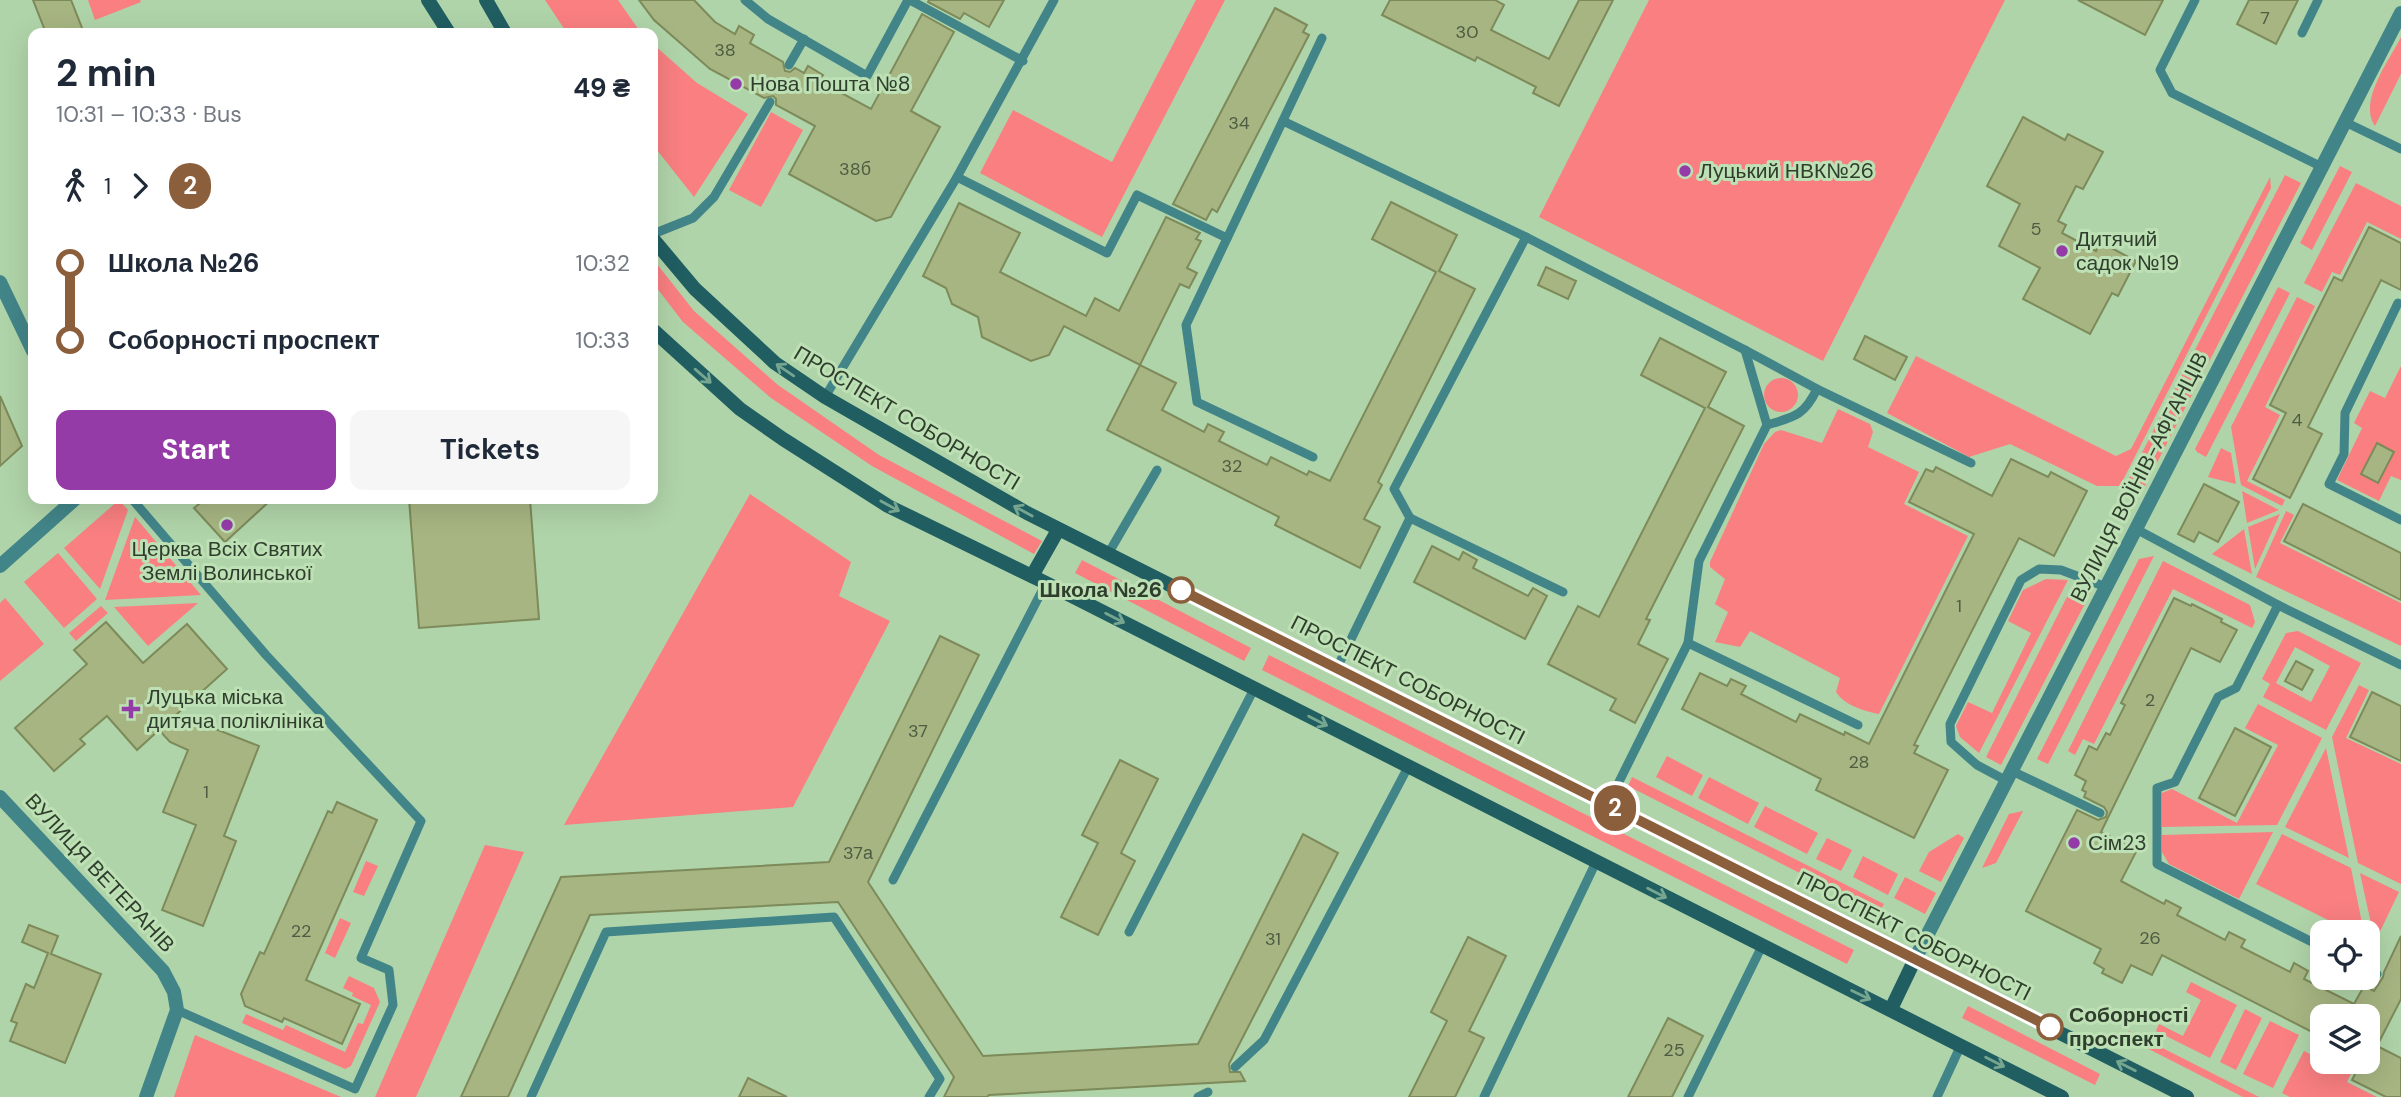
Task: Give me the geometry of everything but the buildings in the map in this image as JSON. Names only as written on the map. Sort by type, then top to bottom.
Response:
[{"type":"main road","points":[[428,0],[446,28]]},
{"type":"main road","points":[[486,0],[502,28]]},
{"type":"main road","name":"ПРОСПЕКТ СОБОРНОСТІ","points":[[658,245],[695,289],[765,354],[825,397],[1058,530],[2187,1097]]},
{"type":"main road","points":[[658,335],[740,409],[888,506],[1046,583],[2062,1097]]},
{"type":"main road","points":[[1032,576],[1058,530]]},
{"type":"main road","points":[[1891,1009],[1915,960]]},
{"type":"street","name":"ВУЛИЦЯ ВОЇНІВ-АФГАНЦІВ","points":[[1915,960],[2401,13]]},
{"type":"street","points":[[0,282],[28,341]]},
{"type":"street","points":[[0,566],[69,504]]},
{"type":"street","name":"ВУЛИЦЯ ВЕТЕРАНІВ","points":[[0,797],[163,971],[174,992],[177,1010]]},
{"type":"street","points":[[146,1097],[177,1010]]},
{"type":"lane","points":[[745,0],[768,19],[867,76],[909,0],[1023,61]]},
{"type":"lane","points":[[825,397],[957,177],[1023,61],[1054,0]]},
{"type":"lane","points":[[2195,0],[2160,69],[2172,93],[2322,167]]},
{"type":"lane","points":[[2302,33],[2318,0]]},
{"type":"lane","points":[[1314,457],[1197,402],[1186,325],[1322,38]]},
{"type":"lane","points":[[789,65],[804,39]]},
{"type":"lane","points":[[658,232],[693,218],[714,197],[770,102]]},
{"type":"lane","points":[[1283,121],[1526,237],[1817,389],[1970,463]]},
{"type":"lane","points":[[2345,122],[2401,149]]},
{"type":"lane","points":[[957,177],[1107,253],[1137,195],[1227,238]]},
{"type":"lane","points":[[1526,237],[1394,489],[1410,518],[1563,592]]},
{"type":"lane","points":[[2398,303],[2345,413],[2344,453],[2329,484],[2401,520]]},
{"type":"lane","points":[[1608,804],[1688,643],[1699,561],[1767,425],[1745,350]]},
{"type":"lane","points":[[1767,425],[1800,415],[1808,407],[1817,389]]},
{"type":"lane","points":[[1108,554],[1157,470]]},
{"type":"lane","points":[[136,504],[266,655],[421,821],[361,957],[389,970],[393,1005],[355,1090],[177,1010]]},
{"type":"lane","points":[[1337,668],[1410,518]]},
{"type":"lane","points":[[2136,529],[2278,605],[2401,664]]},
{"type":"lane","points":[[2100,813],[1977,765],[1951,742],[1950,724],[2021,580],[2039,569],[2061,570],[2106,587]]},
{"type":"lane","points":[[893,880],[1046,583]]},
{"type":"lane","points":[[2278,605],[2236,688],[2218,696],[2175,782],[2157,788],[2157,864],[2310,941]]},
{"type":"lane","points":[[1688,643],[1858,725]]},
{"type":"lane","points":[[1129,932],[1255,689]]},
{"type":"lane","points":[[1235,1067],[1264,1040],[1408,767]]},
{"type":"lane","points":[[1483,1097],[1597,862]]},
{"type":"lane","points":[[531,1097],[606,932],[834,917],[940,1079],[929,1097]]},
{"type":"lane","points":[[1688,1097],[1762,946]]},
{"type":"lane","points":[[1937,1097],[1961,1045]]},
{"type":"lane","points":[[1198,1097],[1208,1092]]},
{"type":"shaded area","points":[[88,0],[140,0],[141,2],[95,20]]},
{"type":"shaded area","points":[[545,0],[618,0],[638,28],[564,28]]},
{"type":"shaded area","points":[[1196,0],[1225,0],[1102,237],[980,173],[1013,110],[1112,162]]},
{"type":"shaded area","name":"Луцький НВК№26","points":[[1649,0],[2005,0],[1823,361],[1539,217]]},
{"type":"shaded area","points":[[2401,37],[2401,74],[2375,126],[2370,105],[2373,93]]},
{"type":"shaded area","points":[[658,48],[697,83],[748,114],[694,197],[658,151]]},
{"type":"shaded area","points":[[771,112],[803,130],[761,207],[729,190]]},
{"type":"shaded area","points":[[2340,166],[2352,172],[2312,250],[2300,243]]},
{"type":"shaded area","points":[[2285,175],[2301,183],[2145,486],[2129,478]]},
{"type":"shaded area","points":[[2270,177],[2271,188],[2120,486],[2097,486],[2010,444],[1969,457],[1887,413],[1916,356],[2116,456],[2131,449]]},
{"type":"shaded area","points":[[2356,183],[2401,206],[2401,239],[2367,222],[2340,275],[2332,272],[2322,292],[2304,283]]},
{"type":"shaded area","points":[[658,265],[694,311],[778,385],[879,455],[1042,541],[1034,554],[872,466],[771,398],[683,322],[658,290]]},
{"type":"shaded area","points":[[2278,287],[2290,293],[2206,457],[2195,449]]},
{"type":"shaded area","points":[[2297,297],[2315,306],[2265,407],[2280,415],[2247,481],[2285,500],[2282,506],[2241,485],[2231,427]]},
{"type":"shaded area","points":[[2401,366],[2401,480],[2391,476],[2379,501],[2337,480],[2362,428],[2354,423],[2370,391],[2385,398]]},
{"type":"shaded area","points":[[1781,378],[1793,383],[1798,395],[1793,407],[1781,412],[1769,407],[1764,395],[1769,383]]},
{"type":"shaded area","points":[[1838,409],[1870,424],[1873,432],[1868,447],[1919,472],[1904,504],[1968,536],[1879,714],[1844,701],[1836,692],[1840,678],[1750,631],[1740,647],[1715,642],[1728,612],[1715,604],[1725,579],[1710,567],[1710,562],[1764,444],[1775,432],[1781,430],[1822,443]]},
{"type":"shaded area","points":[[2221,448],[2231,453],[2236,484],[2208,477]]},
{"type":"shaded area","points":[[2242,491],[2279,510],[2247,523]]},
{"type":"shaded area","points":[[750,494],[851,562],[839,596],[890,621],[793,807],[564,825]]},
{"type":"shaded area","points":[[114,504],[123,504],[128,510],[100,589],[64,548]]},
{"type":"shaded area","points":[[2286,511],[2294,515],[2280,543],[2401,603],[2401,646],[2256,577]]},
{"type":"shaded area","points":[[2280,514],[2255,569],[2248,527]]},
{"type":"shaded area","points":[[135,517],[201,595],[105,600]]},
{"type":"shaded area","points":[[2244,529],[2252,574],[2212,554]]},
{"type":"shaded area","points":[[58,553],[97,599],[64,628],[24,582]]},
{"type":"shaded area","points":[[2154,556],[2048,764],[2037,759],[2139,559]]},
{"type":"shaded area","points":[[1082,560],[1251,648],[1244,661],[1075,573]]},
{"type":"shaded area","points":[[2163,561],[2250,605],[2255,622],[2252,628],[2173,589],[2094,744],[2083,739],[2075,755],[2068,751]]},
{"type":"shaded area","points":[[2046,579],[2068,580],[1979,753],[1960,737],[1956,726],[1968,702],[1992,713],[2031,633],[2008,621],[2023,590]]},
{"type":"shaded area","points":[[2074,583],[2091,592],[2001,765],[1986,757]]},
{"type":"shaded area","points":[[5,598],[44,644],[0,681],[0,603]]},
{"type":"shaded area","points":[[198,603],[148,646],[114,607]]},
{"type":"shaded area","points":[[101,606],[108,613],[76,641],[69,633]]},
{"type":"shaded area","points":[[2298,631],[2361,663],[2326,730],[2263,697],[2270,684],[2262,679],[2286,633]],"holes":[[[2295,647],[2330,666],[2311,702],[2276,683]]]},
{"type":"shaded area","points":[[1269,655],[1854,950],[1847,964],[1262,670]]},
{"type":"shaded area","points":[[2359,685],[2369,690],[2346,738],[2401,764],[2401,884],[2358,863],[2332,737]]},
{"type":"shaded area","points":[[2258,704],[2322,738],[2277,825],[2162,827],[2162,793],[2172,789],[2237,823],[2278,745],[2245,728]]},
{"type":"shaded area","points":[[2326,748],[2349,858],[2285,827]]},
{"type":"shaded area","points":[[1667,756],[1703,775],[1692,796],[1656,777]]},
{"type":"shaded area","points":[[1632,777],[1884,904],[1879,913],[1628,786]]},
{"type":"shaded area","points":[[1709,777],[1759,803],[1748,824],[1698,798]]},
{"type":"shaded area","points":[[1765,806],[1818,833],[1807,854],[1754,827]]},
{"type":"shaded area","points":[[2023,811],[1996,863],[1982,868],[2009,814]]},
{"type":"shaded area","points":[[2273,832],[2239,899],[2169,864],[2162,852],[2162,835]]},
{"type":"shaded area","points":[[1958,834],[1964,838],[1941,882],[1919,871],[1929,852]]},
{"type":"shaded area","points":[[2282,834],[2351,868],[2361,920],[2328,920],[2256,884]]},
{"type":"shaded area","points":[[1827,838],[1852,850],[1841,871],[1816,859]]},
{"type":"shaded area","points":[[485,845],[524,852],[416,1097],[375,1097]]},
{"type":"shaded area","points":[[1863,856],[1898,874],[1888,895],[1853,877]]},
{"type":"shaded area","points":[[366,861],[378,866],[364,896],[353,892]]},
{"type":"shaded area","points":[[2360,873],[2399,892],[2380,932],[2380,920],[2370,920]]},
{"type":"shaded area","points":[[1905,877],[1936,893],[1925,914],[1894,898]]},
{"type":"shaded area","points":[[340,918],[351,923],[335,958],[325,953]]},
{"type":"shaded area","points":[[349,976],[374,988],[380,1002],[351,1066],[345,1069],[242,1023],[246,1014],[283,1030],[286,1025],[345,1052],[358,1023],[363,1024],[371,1005],[352,996],[353,993],[343,988]]},
{"type":"shaded area","points":[[2191,982],[2237,1005],[2210,1058],[2156,1031],[2159,1024],[2183,1036],[2201,1000],[2186,992]]},
{"type":"shaded area","points":[[1968,1006],[2100,1074],[2095,1085],[1962,1018]]},
{"type":"shaded area","points":[[2245,1009],[2262,1018],[2236,1070],[2220,1062]]},
{"type":"shaded area","points":[[2270,1021],[2299,1035],[2273,1088],[2243,1074]]},
{"type":"shaded area","points":[[2129,1031],[2259,1097],[2243,1097],[2125,1037]]},
{"type":"shaded area","points":[[195,1035],[341,1097],[174,1097]]},
{"type":"shaded area","points":[[2304,1051],[2310,1054],[2310,1074],[2351,1074],[2347,1082],[2377,1097],[2290,1097],[2282,1093]]},
{"type":"bus line","name":"2","points":[[1181,590],[2050,1027]]},
{"type":"place","name":"Нова Пошта №8","points":[[736,84]]},
{"type":"place","name":"Луцький НВК№26","points":[[1685,171]]},
{"type":"place","name":"Дитячий садок №19","points":[[2062,251]]},
{"type":"place","name":"Церква Всіх Святих Землі Волинської","points":[[227,525]]},
{"type":"place","name":"Школа №26","points":[[1181,590]]},
{"type":"place","name":"Луцька міська дитяча поліклініка","points":[[131,709]]},
{"type":"place","name":"Сім23","points":[[2074,843]]},
{"type":"place","name":"Соборності проспект","points":[[2050,1027]]}]
